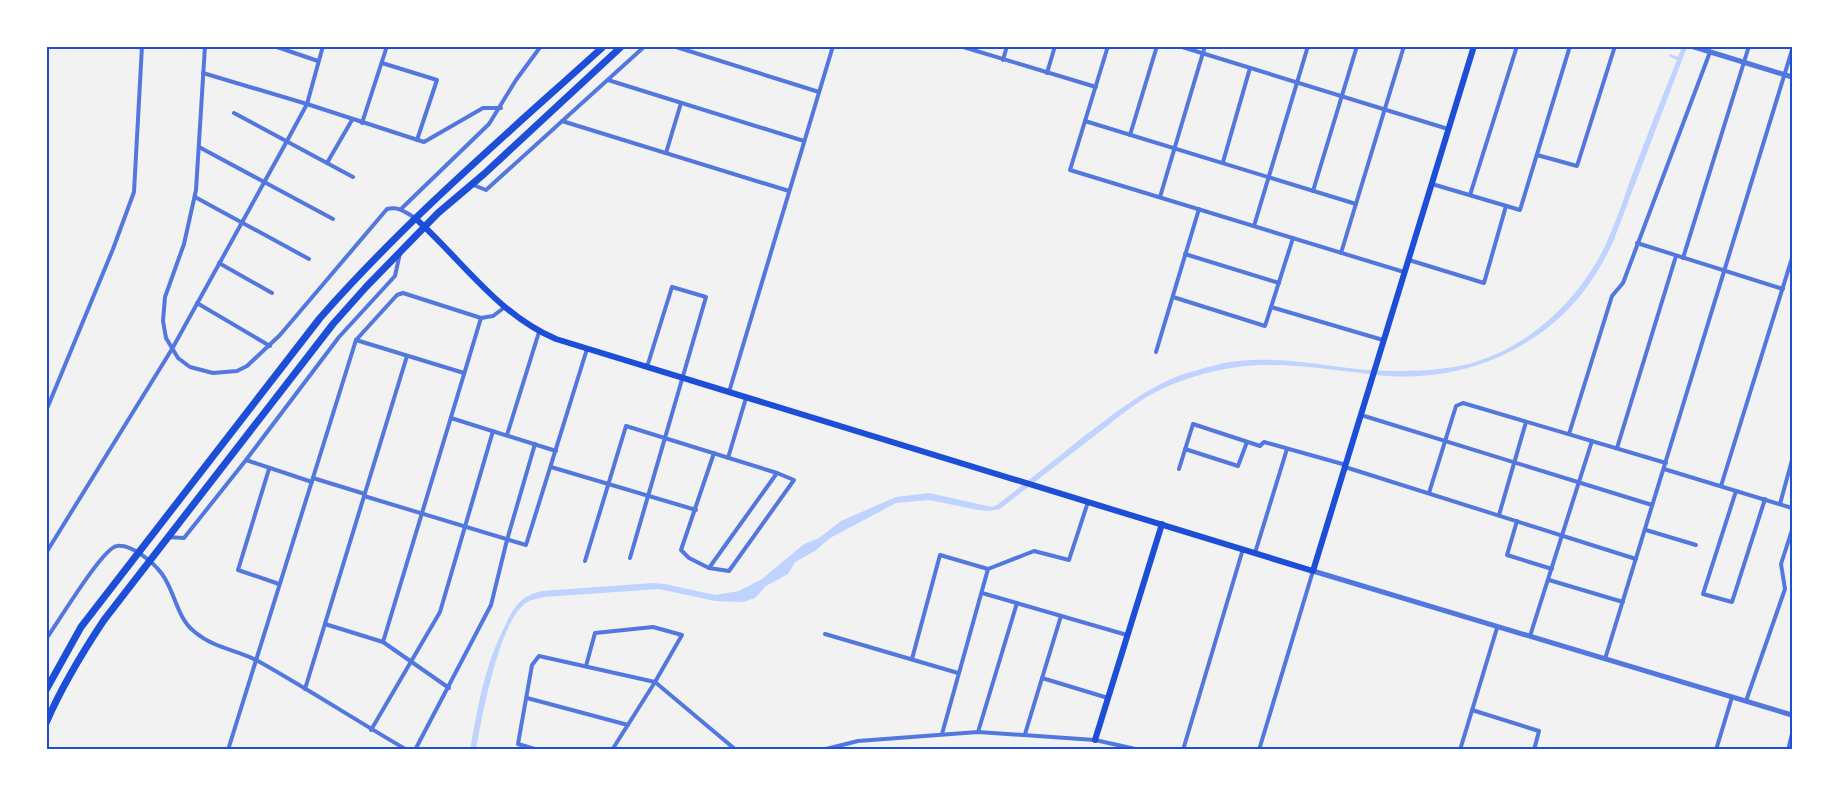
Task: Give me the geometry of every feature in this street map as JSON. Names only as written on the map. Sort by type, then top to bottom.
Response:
[{"type":"highway","points":[[46,690],[81,627],[320,318],[414,218],[604,46]]},
{"type":"highway","points":[[46,723],[84,649],[148,561],[333,324],[424,226],[622,46]]},
{"type":"main road","points":[[414,218],[505,307],[525,324],[539,332],[588,350],[1313,571],[1474,46]]},
{"type":"main road","points":[[1095,740],[1162,524]]},
{"type":"street","points":[[46,411],[134,192],[142,46]]},
{"type":"street","points":[[205,46],[195,197],[184,244],[165,297],[163,321],[166,338],[178,358],[190,367],[213,374],[247,366],[270,346],[387,209],[394,207],[401,209],[414,218]]},
{"type":"street","points":[[274,46],[318,61]]},
{"type":"street","points":[[46,553],[172,349],[265,181],[307,104],[323,46]]},
{"type":"street","points":[[362,123],[387,46]]},
{"type":"street","points":[[401,209],[489,124],[501,108],[516,80],[541,46]]},
{"type":"street","points":[[471,183],[486,190],[645,46]]},
{"type":"street","points":[[673,46],[819,92]]},
{"type":"street","points":[[729,393],[833,46]]},
{"type":"street","points":[[960,46],[1096,87]]},
{"type":"street","points":[[1003,60],[1007,46]]},
{"type":"street","points":[[1047,72],[1055,46]]},
{"type":"street","points":[[1108,46],[1070,170],[1405,272]]},
{"type":"street","points":[[1131,135],[1157,46]]},
{"type":"street","points":[[1179,46],[1449,129]]},
{"type":"street","points":[[1160,197],[1205,46]]},
{"type":"street","points":[[1254,226],[1308,46]]},
{"type":"street","points":[[1313,191],[1357,46]]},
{"type":"street","points":[[1341,253],[1404,46]]},
{"type":"street","points":[[1470,195],[1517,46]]},
{"type":"street","points":[[1432,184],[1520,210],[1570,46]]},
{"type":"street","points":[[1537,155],[1577,166],[1615,46]]},
{"type":"street","points":[[1691,46],[1792,77]]},
{"type":"street","points":[[1683,258],[1749,46]]},
{"type":"street","points":[[1605,660],[1792,50]]},
{"type":"street","points":[[1569,434],[1612,296],[1623,283],[1710,52]]},
{"type":"street","points":[[382,63],[437,80],[417,140]]},
{"type":"street","points":[[1223,162],[1250,68]]},
{"type":"street","points":[[203,73],[424,142],[483,108],[501,108]]},
{"type":"street","points":[[608,80],[804,141]]},
{"type":"street","points":[[666,153],[681,103]]},
{"type":"street","points":[[234,112],[353,177]]},
{"type":"street","points":[[327,163],[352,120]]},
{"type":"street","points":[[562,121],[789,191]]},
{"type":"street","points":[[1085,121],[1356,204]]},
{"type":"street","points":[[199,147],[333,219]]},
{"type":"street","points":[[195,197],[309,259]]},
{"type":"street","points":[[1409,260],[1484,283],[1506,206]]},
{"type":"street","points":[[1156,352],[1199,209]]},
{"type":"street","points":[[1173,297],[1265,326],[1293,238]]},
{"type":"street","points":[[1637,243],[1783,289]]},
{"type":"street","points":[[167,537],[184,538],[339,337],[395,276],[400,252]]},
{"type":"street","points":[[1185,254],[1279,283]]},
{"type":"street","points":[[1617,448],[1676,255]]},
{"type":"street","points":[[1721,486],[1783,289],[1790,276],[1792,258]]},
{"type":"street","points":[[219,263],[272,293]]},
{"type":"street","points":[[630,558],[706,297],[672,287],[647,368]]},
{"type":"street","points":[[228,750],[356,340],[397,295],[404,293],[481,318],[493,316],[505,307]]},
{"type":"street","points":[[197,303],[270,346]]},
{"type":"street","points":[[1271,307],[1384,341]]},
{"type":"street","points":[[382,642],[481,318]]},
{"type":"street","points":[[507,435],[539,332]]},
{"type":"street","points":[[356,340],[464,373]]},
{"type":"street","points":[[246,460],[269,469],[364,495],[526,545],[588,350]]},
{"type":"street","points":[[305,689],[407,356]]},
{"type":"street","points":[[728,458],[746,398]]},
{"type":"street","points":[[1429,493],[1456,406],[1463,403],[1666,463]]},
{"type":"street","points":[[1361,415],[1653,505]]},
{"type":"street","points":[[451,418],[556,451]]},
{"type":"street","points":[[1499,514],[1526,422]]},
{"type":"street","points":[[1179,469],[1193,424],[1260,446],[1264,442],[1346,466],[1636,559]]},
{"type":"street","points":[[585,561],[626,426],[666,438],[714,453],[728,458],[777,473],[794,480],[729,571],[709,568],[689,558],[681,550],[714,453]]},
{"type":"street","points":[[371,730],[440,612],[493,431]]},
{"type":"street","points":[[1530,637],[1592,441]]},
{"type":"street","points":[[1185,448],[1238,466],[1247,442]]},
{"type":"street","points":[[415,750],[491,605],[535,444]]},
{"type":"street","points":[[1255,553],[1287,449]]},
{"type":"street","points":[[1780,504],[1792,460]]},
{"type":"street","points":[[551,467],[696,510]]},
{"type":"street","points":[[269,469],[238,570],[279,584]]},
{"type":"street","points":[[1665,470],[1792,508]]},
{"type":"street","points":[[709,568],[777,473]]},
{"type":"street","points":[[1736,491],[1703,594],[1732,602],[1765,499]]},
{"type":"street","points":[[912,659],[940,555],[988,569],[1034,551],[1069,560],[1088,502]]},
{"type":"street","points":[[1517,521],[1507,555],[1552,569]]},
{"type":"street","points":[[1646,530],[1696,545]]},
{"type":"street","points":[[1746,701],[1785,589],[1781,564],[1792,530]]},
{"type":"street","points":[[46,639],[99,561],[111,548],[118,545],[137,552],[162,575],[182,618],[194,632],[212,644],[256,660],[406,750]]},
{"type":"street","points":[[1183,750],[1244,549]]},
{"type":"street","points":[[942,734],[988,569]]},
{"type":"street","points":[[1259,750],[1313,571],[1792,715]]},
{"type":"street","points":[[1549,580],[1623,602]]},
{"type":"street","points":[[982,593],[1128,635]]},
{"type":"street","points":[[978,732],[1017,603]]},
{"type":"street","points":[[1025,734],[1061,616]]},
{"type":"street","points":[[325,624],[382,642],[449,688]]},
{"type":"street","points":[[586,666],[595,633],[653,627],[682,635],[656,682],[612,750]]},
{"type":"street","points":[[1460,750],[1497,628]]},
{"type":"street","points":[[825,634],[958,673]]},
{"type":"street","points":[[538,750],[518,744],[532,665],[539,656],[656,682],[736,750]]},
{"type":"street","points":[[1042,678],[1108,698]]},
{"type":"street","points":[[1716,750],[1732,697]]},
{"type":"street","points":[[527,699],[628,725]]},
{"type":"street","points":[[1472,710],[1539,731],[1534,750]]},
{"type":"street","points":[[822,750],[858,741],[978,732],[1095,740],[1140,750]]},
{"type":"street","points":[[1788,750],[1792,734]]},
{"type":"water","points":[[1682,47],[1687,47],[1613,242],[1602,263],[1585,290],[1561,316],[1518,348],[1468,368],[1441,374],[1387,376],[1282,365],[1261,365],[1220,370],[1192,377],[1148,396],[1000,509],[978,510],[929,500],[896,503],[830,538],[815,551],[795,562],[788,574],[766,586],[755,598],[743,602],[715,601],[659,589],[544,597],[530,601],[516,613],[508,629],[493,671],[476,749],[470,750],[482,688],[491,657],[513,610],[531,594],[542,591],[653,583],[715,595],[739,591],[762,579],[804,544],[819,538],[841,521],[896,497],[929,493],[992,507],[1146,392],[1190,372],[1214,365],[1239,361],[1277,360],[1392,371],[1446,368],[1487,358],[1529,336],[1565,304],[1594,267],[1612,229],[1677,60],[1669,56],[1670,54],[1678,57]]}]
